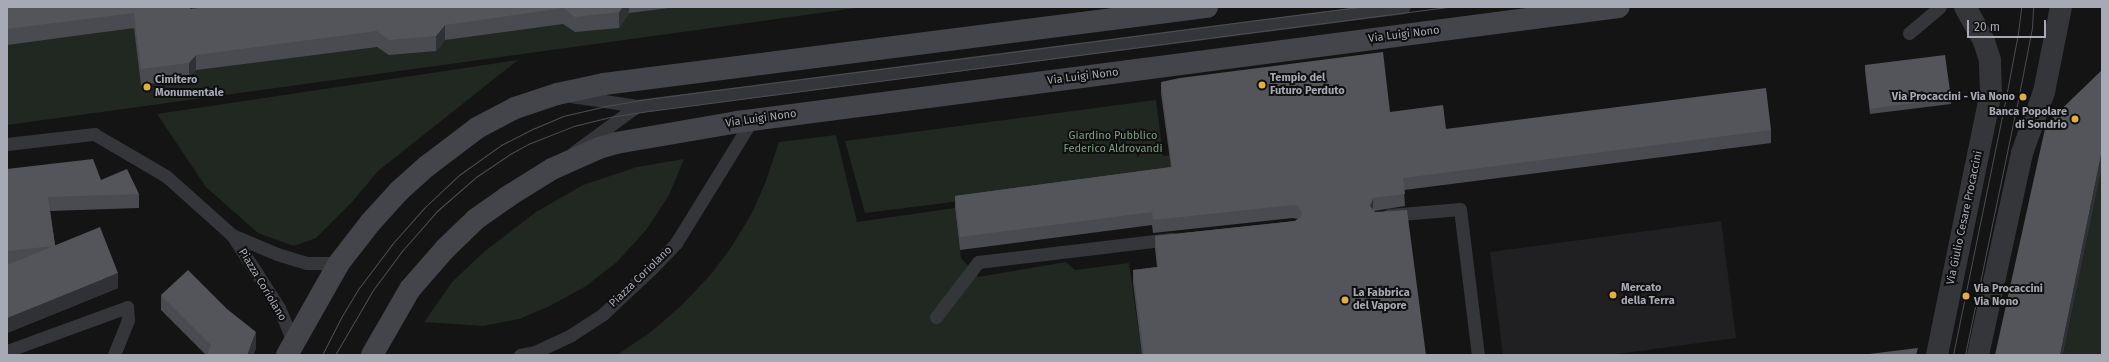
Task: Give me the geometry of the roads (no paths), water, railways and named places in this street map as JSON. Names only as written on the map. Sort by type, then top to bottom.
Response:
[{"type":"main road","points":[[557,94],[604,84],[1207,7]]},
{"type":"main road","name":"Via Luigi Nono","points":[[552,169],[599,148],[616,143],[752,120],[1619,7]]},
{"type":"main road","name":"Piazza Coriolano","points":[[296,350],[339,263],[370,223],[399,191],[438,157],[477,128],[515,108],[557,94]]},
{"type":"main road","points":[[372,355],[410,289],[445,249],[476,219],[507,197],[552,169]]},
{"type":"street","name":"Via Giulio Cesare Procaccini","points":[[1937,355],[1990,101],[1992,82],[1990,60],[1984,41],[1965,7]]},
{"type":"street","points":[[1978,355],[2022,153],[2046,86],[2060,7]]},
{"type":"lane","points":[[557,94],[637,106],[1404,7]]},
{"type":"lane","points":[[1908,33],[1940,7]]},
{"type":"lane","points":[[552,169],[602,130],[637,106]]},
{"type":"lane","name":"Piazza Coriolano","points":[[520,355],[535,352],[571,335],[602,315],[652,268],[676,243],[752,120]]},
{"type":"lane","name":"Piazza Coriolano","points":[[7,144],[94,134],[166,176],[232,235],[278,308],[296,350]]},
{"type":"lane","points":[[1378,217],[1460,209],[1478,355]]},
{"type":"lane","name":"Piazza Coriolano","points":[[232,235],[277,254],[307,263],[339,263]]},
{"type":"lane","points":[[936,317],[978,262],[1187,237]]},
{"type":"lane","points":[[7,351],[127,307],[128,320],[114,355]]},
{"type":"tram line","points":[[322,355],[342,316],[359,288],[393,243],[425,207],[459,175],[501,145],[563,116],[640,100],[1359,7]]},
{"type":"tram line","points":[[335,355],[373,290],[402,251],[437,211],[476,177],[510,154],[528,144],[574,126],[610,117],[649,111],[1447,7]]},
{"type":"tram line","points":[[1953,355],[2005,102],[2018,33],[2021,7]]},
{"type":"tram line","points":[[1965,355],[2017,105],[2032,28],[2033,7]]},
{"type":"place","name":"Tempio del Futuro Perduto","points":[[1262,85]]},
{"type":"place","name":"Cimitero Monumentale","points":[[147,87]]},
{"type":"place","name":"Via Procaccini - Via Nono","points":[[2023,97]]},
{"type":"place","name":"Banca Popolare di Sondrio","points":[[2075,119]]},
{"type":"place","name":"Mercato della Terra","points":[[1613,295]]},
{"type":"place","name":"Via Procaccini Via Nono","points":[[1966,296]]},
{"type":"place","name":"La Fabbrica del Vapore","points":[[1345,300]]},
{"type":"park label","name":"Giardino Pubblico Federico Aldrovandi","points":[[1113,143]]}]
